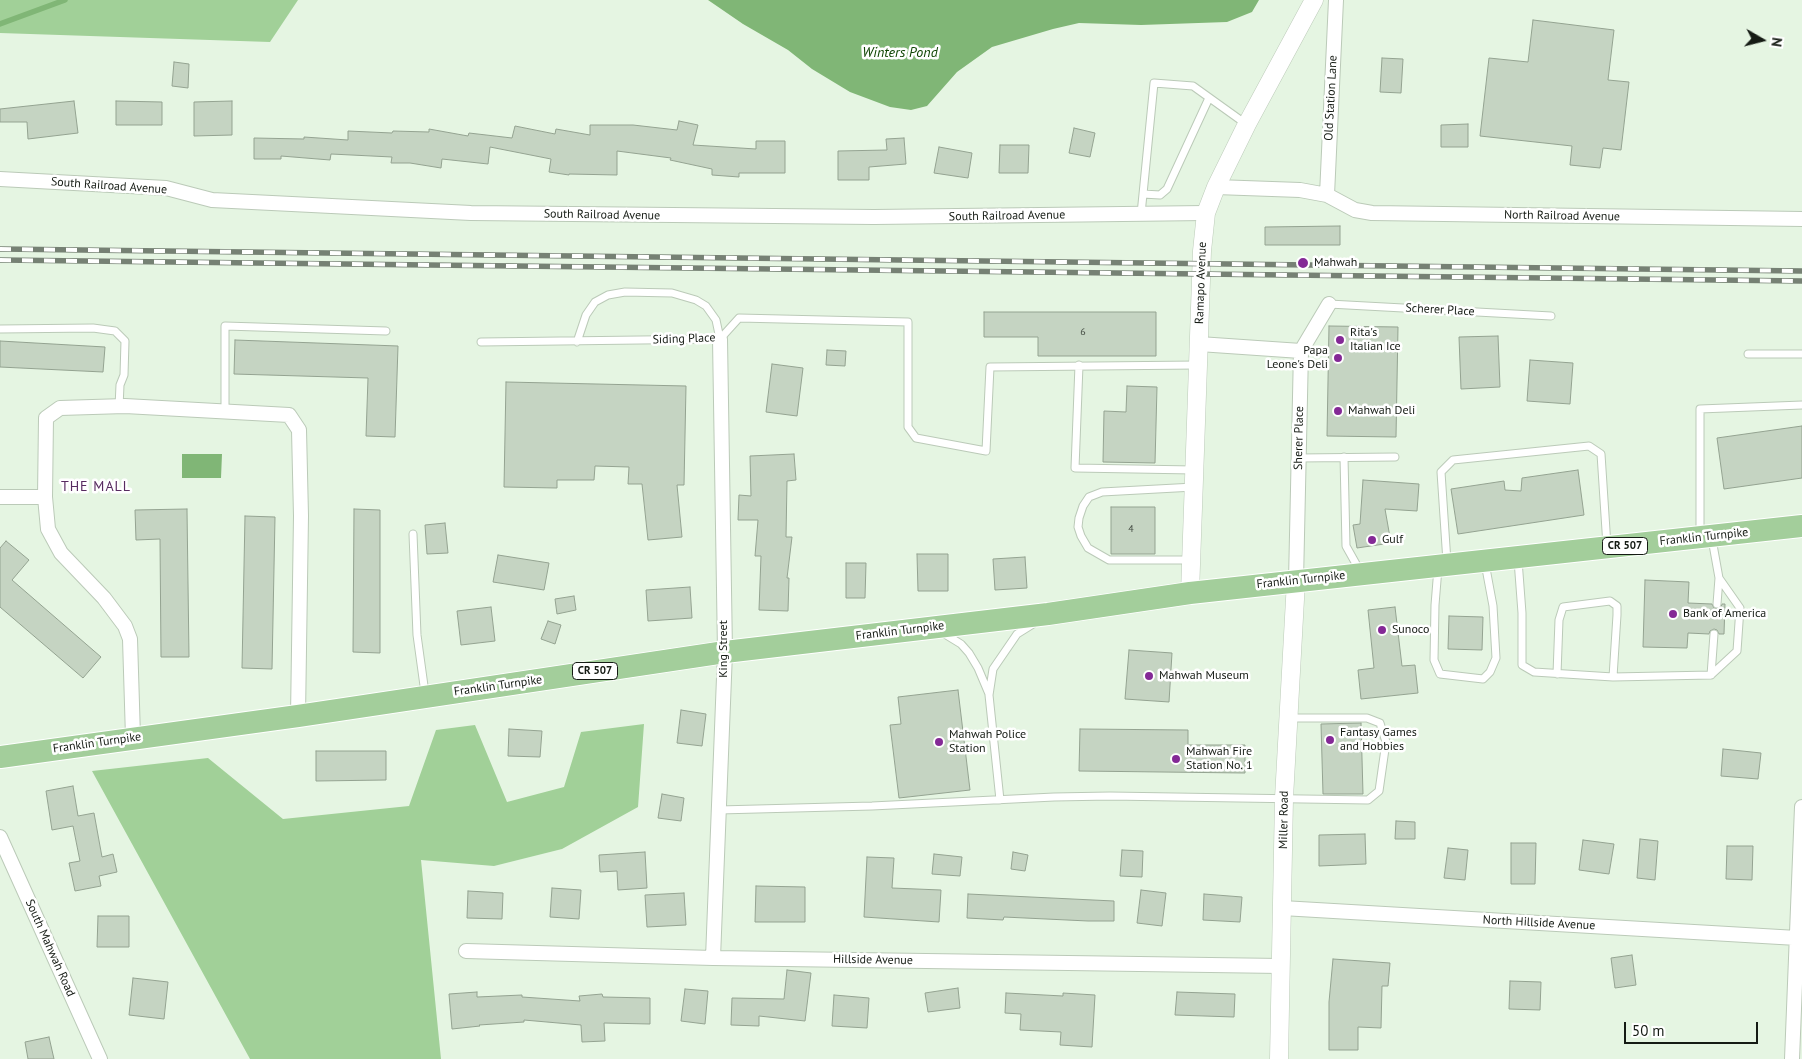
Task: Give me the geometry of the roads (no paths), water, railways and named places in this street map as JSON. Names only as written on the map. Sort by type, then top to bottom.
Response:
[{"type":"main road","name":"Franklin Turnpike","points":[[0,757],[132,737],[298,716],[725,652],[1048,614],[1190,593],[1802,526]]},
{"type":"street","name":"Ramapo Avenue","points":[[1190,593],[1202,251],[1206,213],[1216,187],[1247,124],[1314,0]]},
{"type":"street","name":"Old Station Lane","points":[[1327,195],[1336,0]]},
{"type":"street","name":"South Railroad Avenue","points":[[0,179],[166,188],[212,200],[471,213],[874,217],[1206,213]]},
{"type":"street","points":[[1216,187],[1300,190],[1327,195]]},
{"type":"street","name":"North Railroad Avenue","points":[[1327,195],[1355,210],[1372,213],[1802,220]]},
{"type":"street","name":"Sherer Place","points":[[1296,581],[1301,351],[1329,304]]},
{"type":"street","name":"King Street","points":[[714,958],[725,652],[720,339]]},
{"type":"street","points":[[1199,344],[1301,351]]},
{"type":"street","points":[[132,737],[130,639],[125,626],[104,598],[61,553],[48,529],[45,497],[46,418],[60,408],[119,406],[289,415],[299,430],[301,516],[298,716]]},
{"type":"street","points":[[0,497],[45,497]]},
{"type":"street","name":"Miller Road","points":[[1279,1059],[1284,798],[1296,581]]},
{"type":"street","points":[[1792,1059],[1802,807]]},
{"type":"street","name":"South Mahwah Road","points":[[0,837],[100,1059]]},
{"type":"street","name":"North Hillside Avenue","points":[[1282,908],[1797,938]]},
{"type":"street","name":"Hillside Avenue","points":[[466,951],[714,958],[1281,966]]},
{"type":"lane","points":[[1141,214],[1154,83],[1193,86],[1247,124]]},
{"type":"lane","points":[[1143,194],[1160,195],[1166,189],[1209,98]]},
{"type":"lane","points":[[577,342],[586,315],[595,302],[608,295],[625,292],[672,293],[696,300],[706,306],[716,320],[720,339]]},
{"type":"lane","name":"Scherer Place","points":[[1329,304],[1551,316]]},
{"type":"lane","name":"Siding Place","points":[[481,342],[720,339],[738,318],[908,322],[908,427],[916,438],[986,451],[990,367],[1079,365]]},
{"type":"lane","points":[[225,412],[225,326],[386,330]]},
{"type":"lane","points":[[0,329],[93,328],[115,331],[124,341],[124,375],[120,385],[119,406]]},
{"type":"lane","points":[[1748,354],[1802,354]]},
{"type":"lane","points":[[1195,479],[1075,468],[1079,365],[1199,364]]},
{"type":"lane","points":[[1518,557],[1522,613],[1522,665],[1534,672],[1612,677],[1711,675],[1737,651],[1740,608],[1719,578],[1706,537],[1700,409],[1802,405]]},
{"type":"lane","points":[[1485,561],[1493,606],[1496,658],[1490,672],[1483,679],[1440,674],[1434,660],[1435,605],[1443,565],[1441,472],[1453,460],[1589,446],[1601,454],[1607,548]]},
{"type":"lane","points":[[1344,457],[1346,546],[1361,574]]},
{"type":"lane","points":[[1299,458],[1395,457]]},
{"type":"lane","points":[[1192,560],[1109,560],[1088,548],[1078,527],[1083,506],[1089,497],[1102,492],[1195,479]]},
{"type":"lane","points":[[413,534],[418,635],[426,696]]},
{"type":"lane","points":[[1716,604],[1719,578]]},
{"type":"lane","points":[[1556,674],[1559,620],[1563,607],[1610,601],[1617,606],[1612,677]]},
{"type":"lane","points":[[1000,800],[990,695],[992,668],[1017,634],[1048,614]]},
{"type":"lane","points":[[934,627],[961,644],[969,652],[990,695]]},
{"type":"lane","points":[[1711,675],[1714,634]]},
{"type":"lane","points":[[719,810],[1110,796],[1368,800],[1379,791],[1386,742],[1380,723],[1367,718],[1288,718]]},
{"type":"water","name":"Winters Pond","points":[[708,0],[1259,0],[1252,12],[1227,22],[1141,25],[1079,23],[992,47],[957,72],[927,106],[911,110],[890,107],[850,92],[812,69],[788,50],[743,24]]},
{"type":"water","points":[[182,454],[222,454],[221,478],[182,478]]},
{"type":"waterway","points":[[0,24],[65,0]]},
{"type":"railway","points":[[0,249],[1802,271]]},
{"type":"railway","points":[[0,260],[1802,281]]},
{"type":"place","name":"Mahwah","points":[[1303,263]]},
{"type":"place","name":"Rita's Italian Ice","points":[[1340,340]]},
{"type":"place","name":"Papa Leone's Deli","points":[[1338,358]]},
{"type":"place","name":"Mahwah Deli","points":[[1338,411]]},
{"type":"place","name":"Gulf","points":[[1372,540]]},
{"type":"place","name":"Bank of America","points":[[1673,614]]},
{"type":"place","name":"Sunoco","points":[[1382,630]]},
{"type":"place","name":"Mahwah Museum","points":[[1149,676]]},
{"type":"place","name":"Fantasy Games and Hobbies","points":[[1330,740]]},
{"type":"place","name":"Mahwah Police Station","points":[[939,742]]},
{"type":"place","name":"Mahwah Fire Station No. 1","points":[[1176,759]]},
{"type":"district","name":"THE MALL","points":[[96,487]]}]
